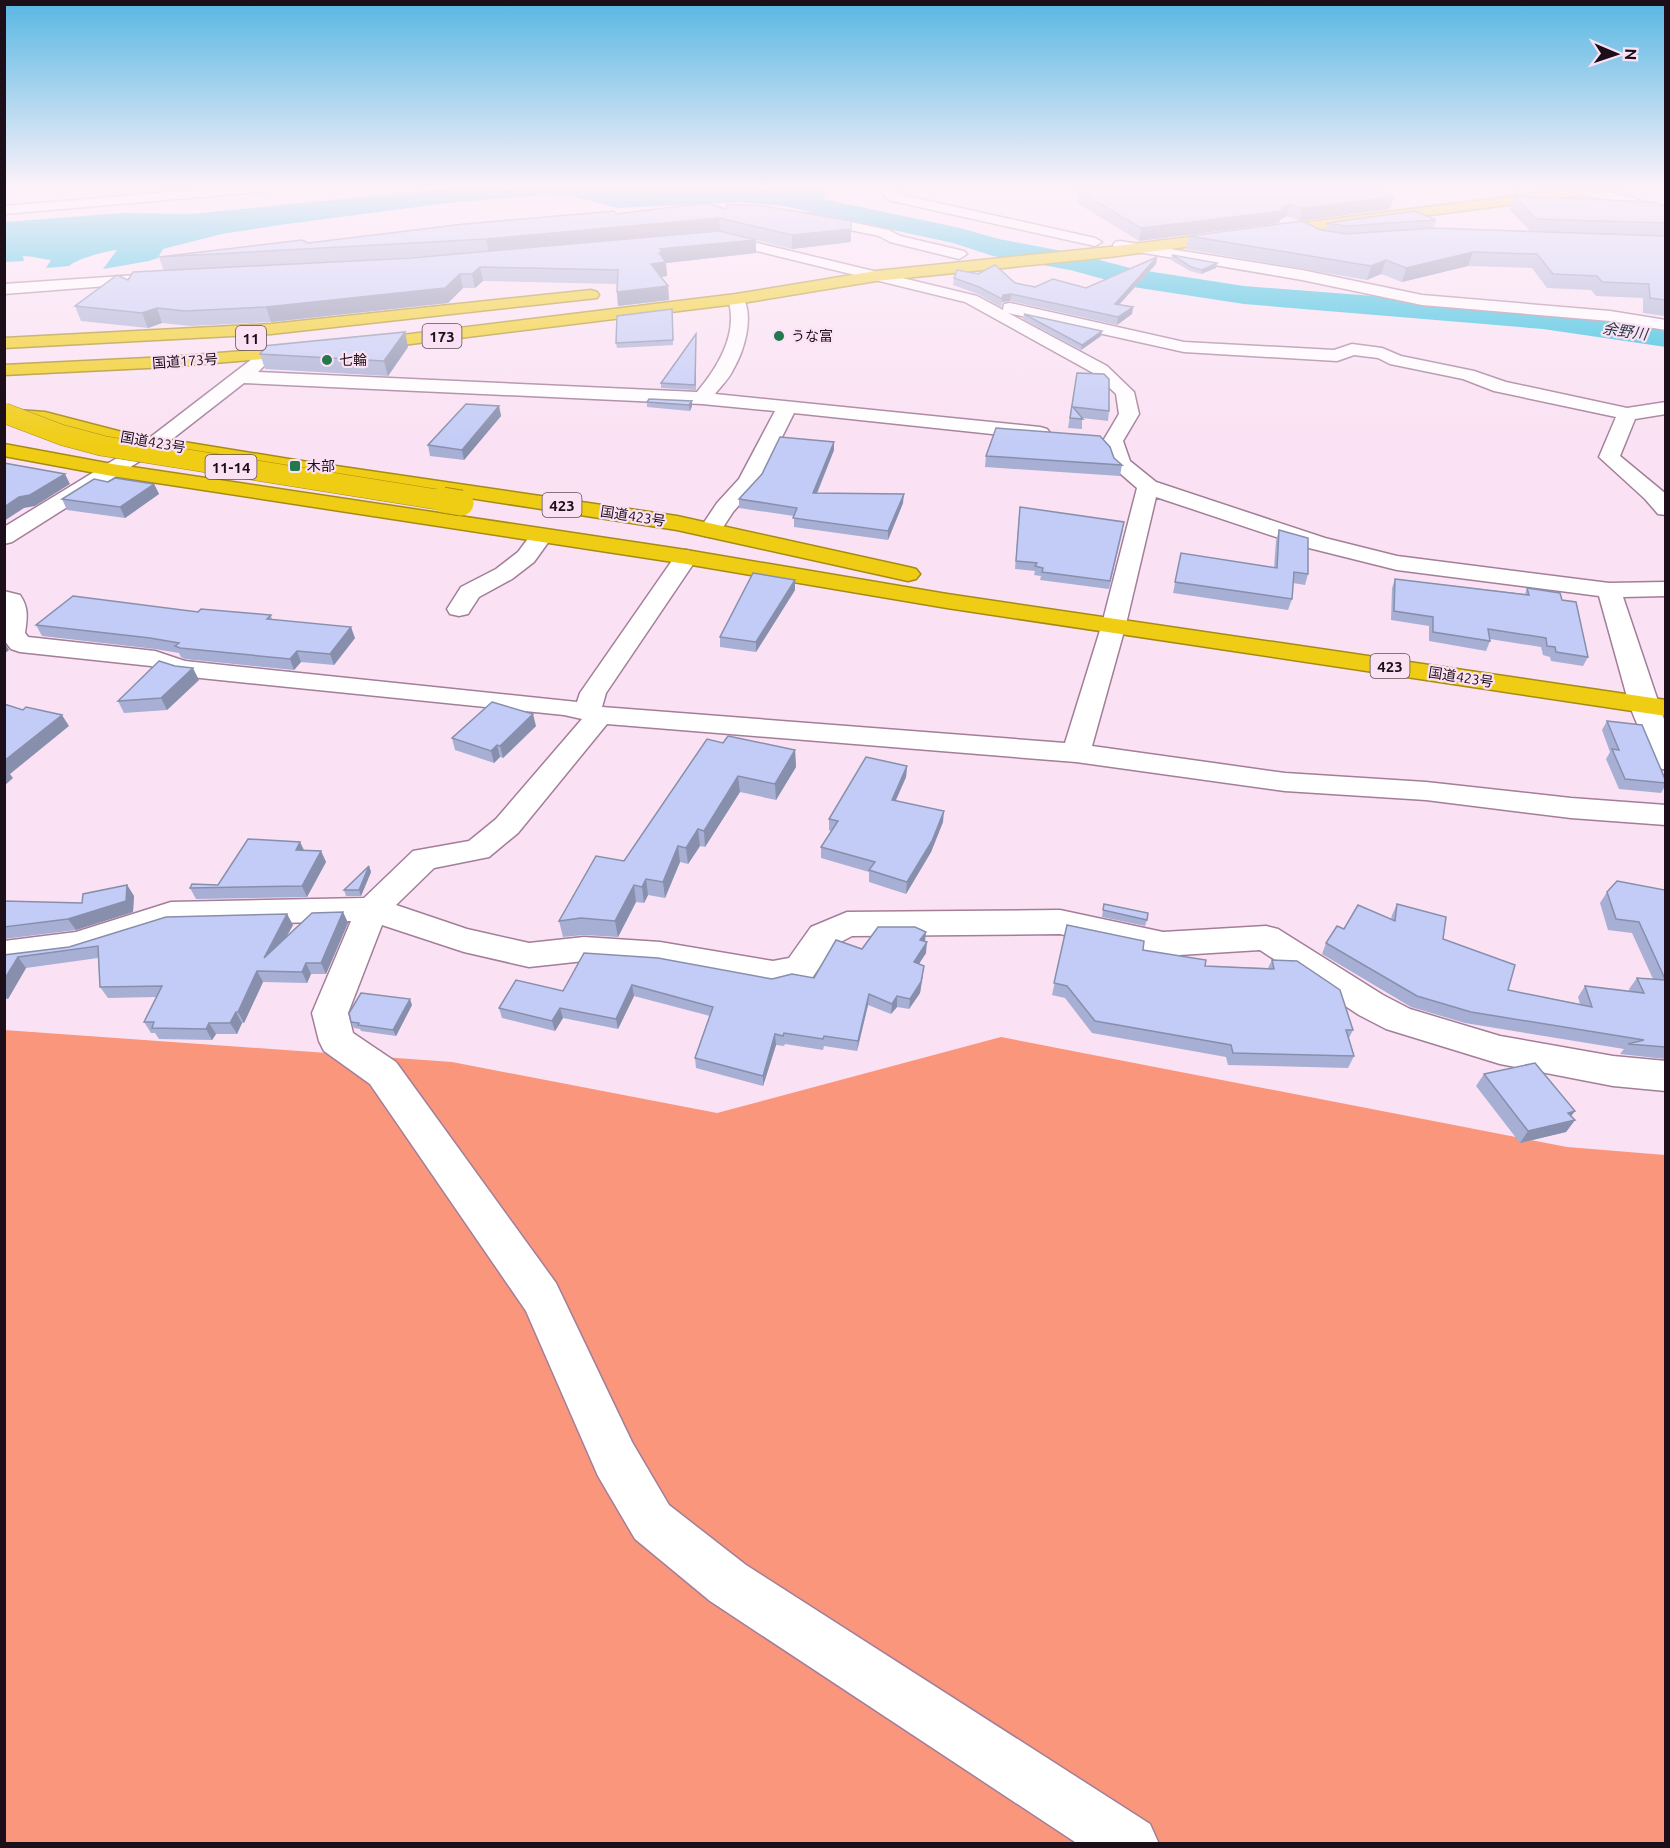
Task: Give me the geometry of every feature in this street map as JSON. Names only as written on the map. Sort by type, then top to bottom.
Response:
[{"type":"highway","name":"173","points":[[768,277],[806,273]]},
{"type":"highway","points":[[499,317],[812,273]]},
{"type":"highway","name":"173","points":[[846,273],[877,273]]},
{"type":"highway","name":"173","points":[[341,347],[736,299],[877,273]]},
{"type":"highway","points":[[4,362],[194,353],[861,275]]},
{"type":"highway","name":"国道173号","points":[[4,343],[271,329],[604,293]]},
{"type":"highway","name":"11","points":[[4,350],[213,341],[499,317]]},
{"type":"highway","name":"国道173号","points":[[7,396],[29,376],[62,369],[317,349]]},
{"type":"highway","name":"国道423号","points":[[7,396],[28,416],[63,422],[110,435],[710,530],[1082,613],[1114,624]]},
{"type":"highway","name":"11-14","points":[[7,396],[62,435],[103,446],[668,534],[837,565],[878,567]]},
{"type":"highway","points":[[4,429],[54,445],[136,463],[767,561],[947,601]]},
{"type":"highway","name":"国道423号","points":[[4,450],[112,470],[541,537],[686,557],[947,601],[1654,706]]},
{"type":"street","points":[[4,284],[164,273]]},
{"type":"street","points":[[4,289],[166,273]]},
{"type":"street","points":[[855,273],[1184,347],[1337,356],[1352,349],[1382,353],[1396,360],[1468,375],[1501,387],[1627,414],[1665,408]]},
{"type":"street","points":[[1292,273],[1422,300],[1610,316],[1665,325]]},
{"type":"street","points":[[702,398],[724,371],[736,342],[739,308],[736,299]]},
{"type":"street","points":[[971,299],[1101,370],[1125,392],[1130,414],[1113,441]]},
{"type":"street","points":[[4,537],[155,443],[269,354]]},
{"type":"street","points":[[241,377],[702,398],[1055,435]]},
{"type":"street","points":[[710,530],[724,508],[749,482],[759,458],[788,406]]},
{"type":"street","points":[[1627,414],[1609,457],[1618,467],[1656,494],[1665,509]]},
{"type":"street","points":[[1090,438],[1113,441]]},
{"type":"street","points":[[1113,441],[1121,464],[1148,487],[1317,543],[1397,563],[1609,590],[1665,589]]},
{"type":"street","points":[[1076,753],[1114,624],[1148,487]]},
{"type":"street","points":[[459,609],[470,592],[504,574],[526,557],[541,537]]},
{"type":"street","points":[[686,557],[593,693],[593,713],[507,826],[478,850],[424,859],[372,909],[330,1013],[337,1041],[383,1073],[541,1297],[615,1459],[652,1522],[728,1583],[1130,1844]]},
{"type":"street","points":[[1609,590],[1654,706],[1665,761]]},
{"type":"street","points":[[4,598],[11,600],[16,613],[12,633],[20,644],[155,659],[181,668],[528,703],[593,713],[1076,753],[1285,782],[1426,791],[1571,808],[1665,815]]},
{"type":"street","points":[[4,953],[76,944],[171,914],[372,909],[464,940],[530,955],[584,949],[660,954],[773,974],[800,969],[823,936],[847,924],[1060,922],[1162,944],[1266,938],[1371,1005],[1399,1019],[1500,1050],[1613,1071],[1665,1076]]},
{"type":"shaded area","points":[[4,1030],[452,1062],[717,1113],[1001,1037],[1567,1147],[1665,1155],[1665,1843],[5,1843]]},
{"type":"building","points":[[132,273],[473,273],[460,274],[445,288],[266,307],[185,311],[157,308],[142,313],[75,306],[117,275],[128,280]]},
{"type":"building","points":[[618,273],[658,273],[668,286],[617,292]]},
{"type":"building","points":[[956,273],[1004,273],[1015,283],[1035,287],[1053,279],[1086,288],[1120,273],[1142,273],[1115,304],[1133,307],[1118,317],[1011,294],[1003,295],[1002,299],[954,278]]},
{"type":"building","points":[[1665,273],[1665,300],[1650,298],[1649,284],[1602,282],[1597,276],[1553,274]]},
{"type":"building","points":[[672,309],[673,340],[616,343],[617,316]]},
{"type":"building","points":[[1024,314],[1102,331],[1082,345]]},
{"type":"building","points":[[405,332],[384,361],[260,354],[264,349],[263,346]]},
{"type":"building","points":[[696,334],[695,385],[661,383]]},
{"type":"building","points":[[1077,373],[1104,374],[1109,379],[1109,411],[1073,407],[1083,419],[1070,418]]},
{"type":"building","points":[[649,399],[692,401],[689,405],[647,402]]},
{"type":"building","points":[[466,404],[499,406],[462,450],[428,445]]},
{"type":"building","points":[[996,428],[1100,436],[1110,447],[1114,458],[1122,465],[986,456]]},
{"type":"building","points":[[780,437],[834,442],[813,493],[904,494],[888,531],[793,518],[797,508],[739,499],[762,474]]},
{"type":"building","points":[[4,463],[65,474],[30,495],[19,497],[4,507]]},
{"type":"building","points":[[115,478],[154,484],[120,507],[62,499],[94,479],[108,482]]},
{"type":"building","points":[[1020,507],[1124,522],[1110,581],[1042,572],[1043,568],[1035,566],[1037,563],[1016,561]]},
{"type":"building","points":[[1279,530],[1308,538],[1308,574],[1294,572],[1292,599],[1175,582],[1181,553],[1277,568]]},
{"type":"building","points":[[753,573],[795,580],[756,642],[720,637]]},
{"type":"building","points":[[1395,579],[1529,595],[1527,588],[1560,593],[1562,600],[1576,602],[1588,657],[1556,652],[1555,647],[1547,646],[1546,638],[1488,629],[1490,641],[1433,632],[1433,617],[1394,611]]},
{"type":"building","points":[[73,596],[198,612],[201,609],[271,615],[267,619],[351,627],[330,654],[297,651],[290,659],[180,648],[175,646],[179,643],[150,638],[36,625]]},
{"type":"building","points":[[159,661],[193,668],[161,698],[118,701]]},
{"type":"building","points":[[492,702],[533,714],[500,746],[497,745],[491,751],[452,738]]},
{"type":"building","points":[[4,704],[23,710],[26,707],[62,715],[4,761]]},
{"type":"building","points":[[1607,721],[1642,725],[1665,783],[1625,779],[1612,749],[1619,750]]},
{"type":"building","points":[[728,736],[795,750],[775,784],[738,776],[704,831],[698,829],[686,848],[678,846],[663,882],[646,879],[642,887],[634,885],[615,921],[581,918],[559,921],[596,856],[624,861],[707,739],[723,743]]},
{"type":"building","points":[[866,757],[907,766],[892,800],[944,811],[932,841],[907,882],[869,870],[875,862],[821,847],[838,821],[829,819]]},
{"type":"building","points":[[248,839],[300,842],[296,850],[321,851],[302,886],[190,888],[192,884],[218,885]]},
{"type":"building","points":[[369,866],[359,890],[344,890]]},
{"type":"building","points":[[1617,881],[1665,890],[1665,979],[1639,922],[1616,919],[1607,892]]},
{"type":"building","points":[[127,885],[126,901],[68,919],[4,927],[4,901],[82,903],[83,894]]},
{"type":"building","points":[[1104,904],[1148,913],[1147,920],[1103,910]]},
{"type":"building","points":[[1397,904],[1446,917],[1443,939],[1515,965],[1508,990],[1592,1007],[1585,986],[1644,993],[1637,978],[1665,980],[1665,1047],[1628,1044],[1644,1040],[1471,1012],[1417,996],[1326,943],[1337,926],[1344,929],[1358,905],[1395,921]]},
{"type":"building","points":[[343,912],[321,963],[306,963],[302,972],[257,971],[238,1012],[230,1023],[209,1023],[206,1029],[152,1028],[154,1022],[144,1022],[162,986],[100,987],[98,946],[18,957],[4,980],[4,955],[69,947],[166,917],[287,914],[264,958],[312,913]]},
{"type":"building","points":[[1067,925],[1144,941],[1143,950],[1206,960],[1205,966],[1274,969],[1272,960],[1297,961],[1340,990],[1353,1030],[1346,1030],[1354,1056],[1233,1053],[1231,1045],[1095,1021],[1067,986],[1054,983]]},
{"type":"building","points":[[878,927],[915,927],[926,932],[920,940],[927,942],[914,962],[924,966],[921,982],[910,999],[897,996],[892,1004],[869,994],[858,1041],[824,1036],[823,1039],[784,1033],[783,1036],[775,1034],[763,1076],[695,1058],[713,1007],[632,985],[616,1019],[560,1008],[552,1021],[499,1008],[516,980],[563,991],[584,953],[658,958],[772,979],[792,974],[814,978],[836,940],[862,949]]},
{"type":"building","points":[[361,993],[410,999],[393,1030],[351,1022],[349,1013]]},
{"type":"building","points":[[1535,1063],[1575,1111],[1568,1113],[1575,1120],[1528,1131],[1484,1074]]},
{"type":"waterway","name":"余野川","points":[[1115,273],[1244,295],[1543,319],[1666,337]]},
{"type":"place","name":"うな富","points":[[779,336]]},
{"type":"place","name":"七輪","points":[[327,360]]},
{"type":"place","name":"木部","points":[[295,466]]}]
